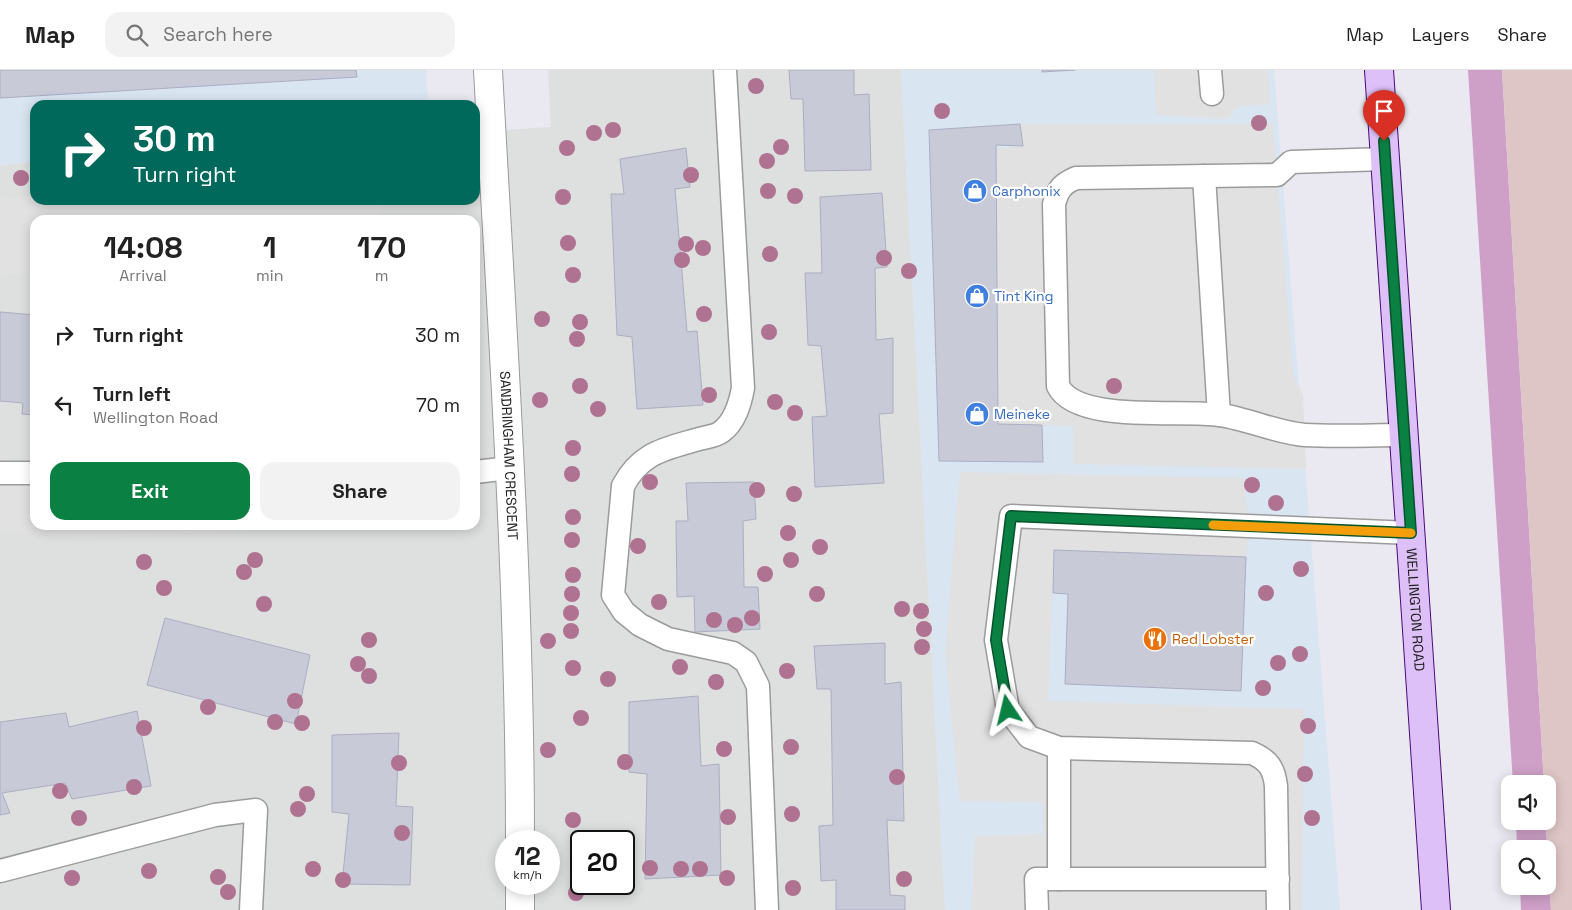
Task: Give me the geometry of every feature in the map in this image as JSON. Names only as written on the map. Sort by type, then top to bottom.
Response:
[{"type":"main road","name":"WELLINGTON ROAD","points":[[1379,70],[1436,910]]},
{"type":"street","name":"SANDRINGHAM CRESCENT","points":[[488,70],[510,468],[520,709],[520,830]]},
{"type":"street","points":[[520,895],[520,910]]},
{"type":"lane","points":[[725,70],[743,388],[739,405],[732,420],[720,433],[658,451],[643,459],[631,472],[624,486],[613,595],[624,612],[640,625],[668,639],[733,653],[746,662],[753,673],[758,686],[767,910]]},
{"type":"lane","points":[[1210,70],[1212,94]]},
{"type":"lane","points":[[1385,159],[1291,162],[1277,175],[1076,178],[1064,183],[1057,191],[1054,204],[1058,386],[1067,397],[1085,406],[1106,410],[1220,415],[1305,435],[1404,435]]},
{"type":"lane","points":[[1204,176],[1220,415]]},
{"type":"lane","points":[[480,471],[510,468]]},
{"type":"lane","points":[[0,473],[30,473]]},
{"type":"lane","points":[[1278,910],[1276,786],[1274,772],[1262,758],[1252,753],[1059,748],[1029,737],[1008,710],[996,640],[1011,516],[1411,533]]},
{"type":"lane","points":[[1059,748],[1059,879]]},
{"type":"lane","points":[[0,871],[215,815],[256,810],[251,910]]},
{"type":"lane","points":[[1036,910],[1036,880],[1278,879]]},
{"type":"shaded area","points":[[0,70],[426,70],[428,100],[30,100],[30,162],[0,165]]},
{"type":"shaded area","points":[[548,70],[901,70],[945,910],[0,910],[0,165],[30,162],[30,205],[480,205],[480,132],[551,127]]},
{"type":"shaded area","points":[[901,70],[1274,70],[1340,910],[945,910]]},
{"type":"shaded area","points":[[1154,70],[1268,70],[1270,104],[1238,106],[1228,119],[1156,115]]},
{"type":"shaded area","points":[[1468,70],[1502,70],[1543,775],[1512,775]]},
{"type":"shaded area","points":[[1502,70],[1572,70],[1572,910],[1551,910],[1550,895],[1556,895],[1556,840],[1547,840],[1547,830],[1556,830],[1556,775],[1543,775]]},
{"type":"shaded area","points":[[1020,124],[1273,124],[1293,374],[1303,395],[1306,469],[1073,464],[1073,426],[998,424],[996,149],[1023,146]]},
{"type":"shaded area","points":[[30,196],[30,205],[380,205],[382,215],[30,215],[30,272],[0,275],[0,199]]},
{"type":"shaded area","points":[[0,459],[30,462],[30,530],[257,530],[79,538],[0,531]]},
{"type":"shaded area","points":[[960,472],[1243,478],[1250,528],[1246,557],[1054,550],[1048,701],[1304,709],[1302,910],[972,910],[975,836],[1043,834],[1042,802],[960,801],[945,653]]},
{"type":"shaded area","points":[[1516,830],[1546,830],[1547,840],[1517,840]]},
{"type":"shaded area","points":[[1520,895],[1550,895],[1551,910],[1521,910]]},
{"type":"building","points":[[0,70],[356,70],[357,77],[0,98]]},
{"type":"building","points":[[789,70],[854,70],[854,95],[869,94],[871,170],[805,171],[803,99],[791,99]]},
{"type":"building","points":[[1042,70],[1075,70],[1042,72]]},
{"type":"building","points":[[1020,124],[1023,146],[996,145],[998,424],[1042,425],[1043,462],[939,461],[929,130]]},
{"type":"building","points":[[686,148],[690,187],[675,189],[687,332],[697,331],[703,405],[637,409],[632,337],[617,335],[611,194],[624,194],[620,159]]},
{"type":"building","points":[[882,193],[887,267],[875,268],[876,340],[893,338],[893,413],[879,414],[884,483],[815,487],[812,417],[827,416],[821,346],[808,345],[805,273],[822,273],[820,197]]},
{"type":"building","points":[[0,312],[30,315],[30,415],[22,414],[23,403],[0,401]]},
{"type":"building","points":[[754,482],[756,519],[743,521],[744,587],[758,587],[760,629],[695,632],[694,596],[677,597],[676,521],[688,521],[686,483]]},
{"type":"building","name":"Red Lobster","points":[[1054,550],[1246,557],[1241,691],[1065,684],[1068,594],[1053,593]]},
{"type":"building","points":[[165,618],[310,655],[296,724],[147,685]]},
{"type":"building","points":[[885,643],[885,684],[901,682],[904,821],[887,820],[890,895],[905,896],[905,910],[836,910],[836,880],[821,881],[819,826],[833,825],[831,689],[817,689],[814,646]]},
{"type":"building","points":[[698,696],[701,766],[719,764],[721,875],[645,879],[647,774],[629,772],[629,702]]},
{"type":"building","points":[[137,711],[151,786],[72,799],[65,783],[2,793],[10,813],[0,815],[0,722],[66,713],[69,727]]},
{"type":"building","points":[[399,733],[396,806],[413,807],[410,885],[342,884],[349,814],[332,812],[332,735]]},
{"type":"slow traffic","points":[[1213,525],[1411,533]]},
{"type":"place","name":"Carphonix","points":[[975,191]]},
{"type":"place","name":"Tint King","points":[[977,296]]},
{"type":"place","name":"Meineke","points":[[977,414]]},
{"type":"place","name":"Red Lobster","points":[[1155,639]]},
{"type":"route","points":[[1008,710],[996,640],[1011,516],[1411,533],[1384,141]]}]
